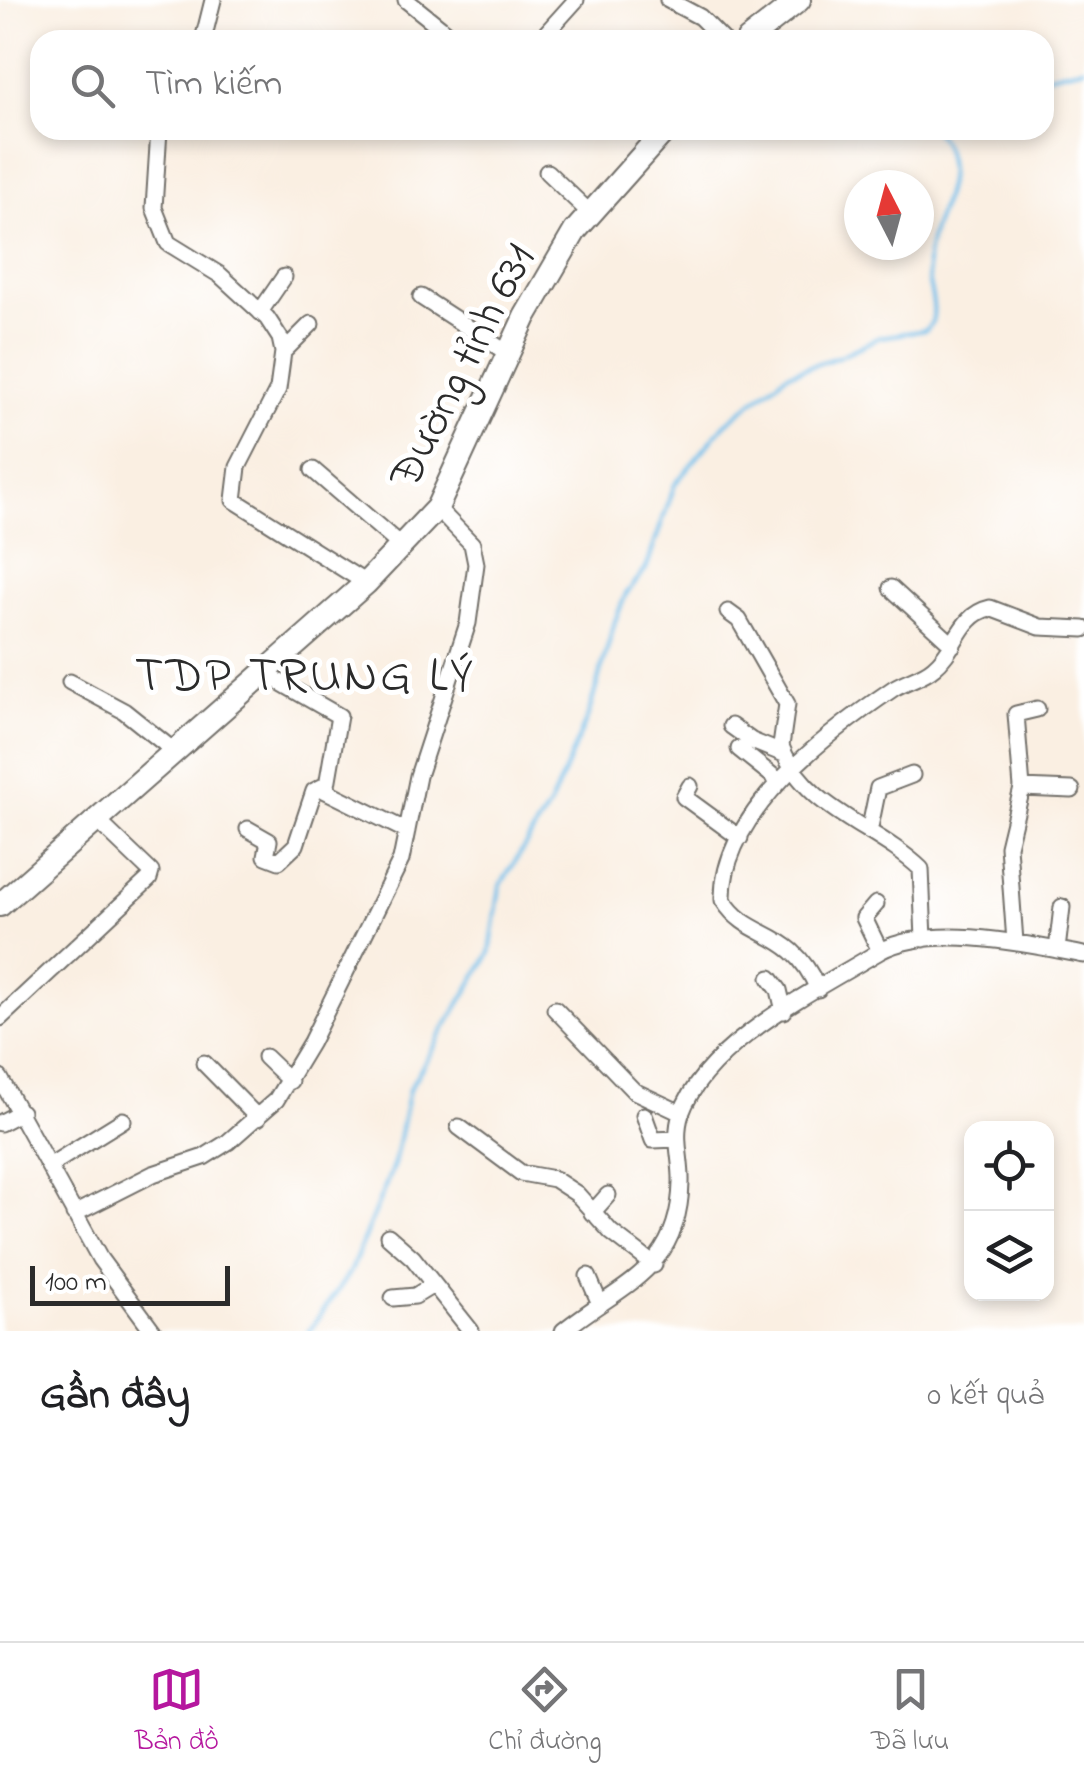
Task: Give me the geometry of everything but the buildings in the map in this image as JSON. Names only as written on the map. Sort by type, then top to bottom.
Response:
[{"type":"main road","points":[[761,30],[799,0]]},
{"type":"main road","name":"Đường tỉnh 631","points":[[0,905],[99,822],[366,583],[437,508],[555,266],[590,214],[656,140]]},
{"type":"street","points":[[206,30],[213,0]]},
{"type":"street","points":[[406,0],[444,30]]},
{"type":"street","points":[[549,30],[576,0]]},
{"type":"street","points":[[668,0],[700,17],[713,30]]},
{"type":"street","points":[[157,140],[153,192],[158,227],[168,244],[220,275],[260,312],[280,338],[283,352],[278,389],[238,468],[232,496],[247,512],[366,583]]},
{"type":"street","points":[[547,172],[590,214]]},
{"type":"street","points":[[260,312],[284,277]]},
{"type":"street","points":[[421,297],[509,354]]},
{"type":"street","points":[[283,352],[311,324]]},
{"type":"street","points":[[313,470],[401,546]]},
{"type":"street","points":[[74,1214],[152,1174],[204,1158],[258,1118],[290,1081],[388,890],[407,831],[418,776],[468,623],[474,586],[472,544],[437,508]]},
{"type":"street","points":[[891,588],[953,644]]},
{"type":"street","points":[[818,989],[804,959],[792,947],[740,918],[723,900],[740,838],[754,812],[815,743],[909,678],[936,666],[970,616],[990,608],[1040,627],[1084,629]]},
{"type":"street","points":[[728,612],[738,620],[787,704],[784,754]]},
{"type":"street","points":[[264,673],[339,716],[324,786],[331,795],[407,831]]},
{"type":"street","points":[[70,682],[124,711],[174,752]]},
{"type":"street","points":[[1015,942],[1008,830],[1022,788],[1016,714],[1037,709]]},
{"type":"street","points":[[731,726],[752,741],[784,754],[834,812],[921,869],[924,939]]},
{"type":"street","points":[[739,749],[779,780]]},
{"type":"street","points":[[869,832],[878,788],[912,775]]},
{"type":"street","points":[[248,829],[268,841],[266,856],[279,861],[296,845],[314,791],[324,786]]},
{"type":"street","points":[[690,786],[684,796],[740,838]]},
{"type":"street","points":[[1022,788],[1072,790]]},
{"type":"street","points":[[0,1018],[150,879],[151,872],[99,822]]},
{"type":"street","points":[[876,904],[864,918],[880,951]]},
{"type":"street","points":[[1057,950],[1062,907]]},
{"type":"street","points":[[564,1331],[654,1265],[663,1252],[679,1203],[677,1139],[681,1113],[722,1056],[784,1011],[880,951],[924,939],[1015,942],[1084,955]]},
{"type":"street","points":[[770,978],[780,990],[784,1011]]},
{"type":"street","points":[[555,1009],[634,1091],[681,1113]]},
{"type":"street","points":[[265,1057],[290,1081]]},
{"type":"street","points":[[204,1063],[258,1118]]},
{"type":"street","points":[[0,1078],[100,1259],[153,1331]]},
{"type":"street","points":[[0,1123],[21,1112]]},
{"type":"street","points":[[644,1115],[654,1140],[677,1139]]},
{"type":"street","points":[[49,1166],[123,1120]]},
{"type":"street","points":[[459,1127],[521,1173],[564,1185],[654,1265]]},
{"type":"street","points":[[592,1213],[608,1195]]},
{"type":"street","points":[[388,1236],[413,1258],[471,1331]]},
{"type":"street","points":[[588,1276],[600,1304]]},
{"type":"street","points":[[393,1298],[416,1296],[433,1285]]},
{"type":"street","points":[[444,1331],[458,1317]]},
{"type":"waterway","points":[[1054,74],[1084,67]]},
{"type":"waterway","points":[[309,1331],[351,1271],[394,1164],[409,1089],[490,953],[500,886],[550,805],[588,716],[615,621],[626,594],[646,569],[675,484],[725,424],[787,374],[838,357],[880,337],[926,330],[932,322],[928,249],[944,199],[949,166],[941,140]]},
{"type":"district","name":"TDP TRUNG LÝ","points":[[305,672]]}]
